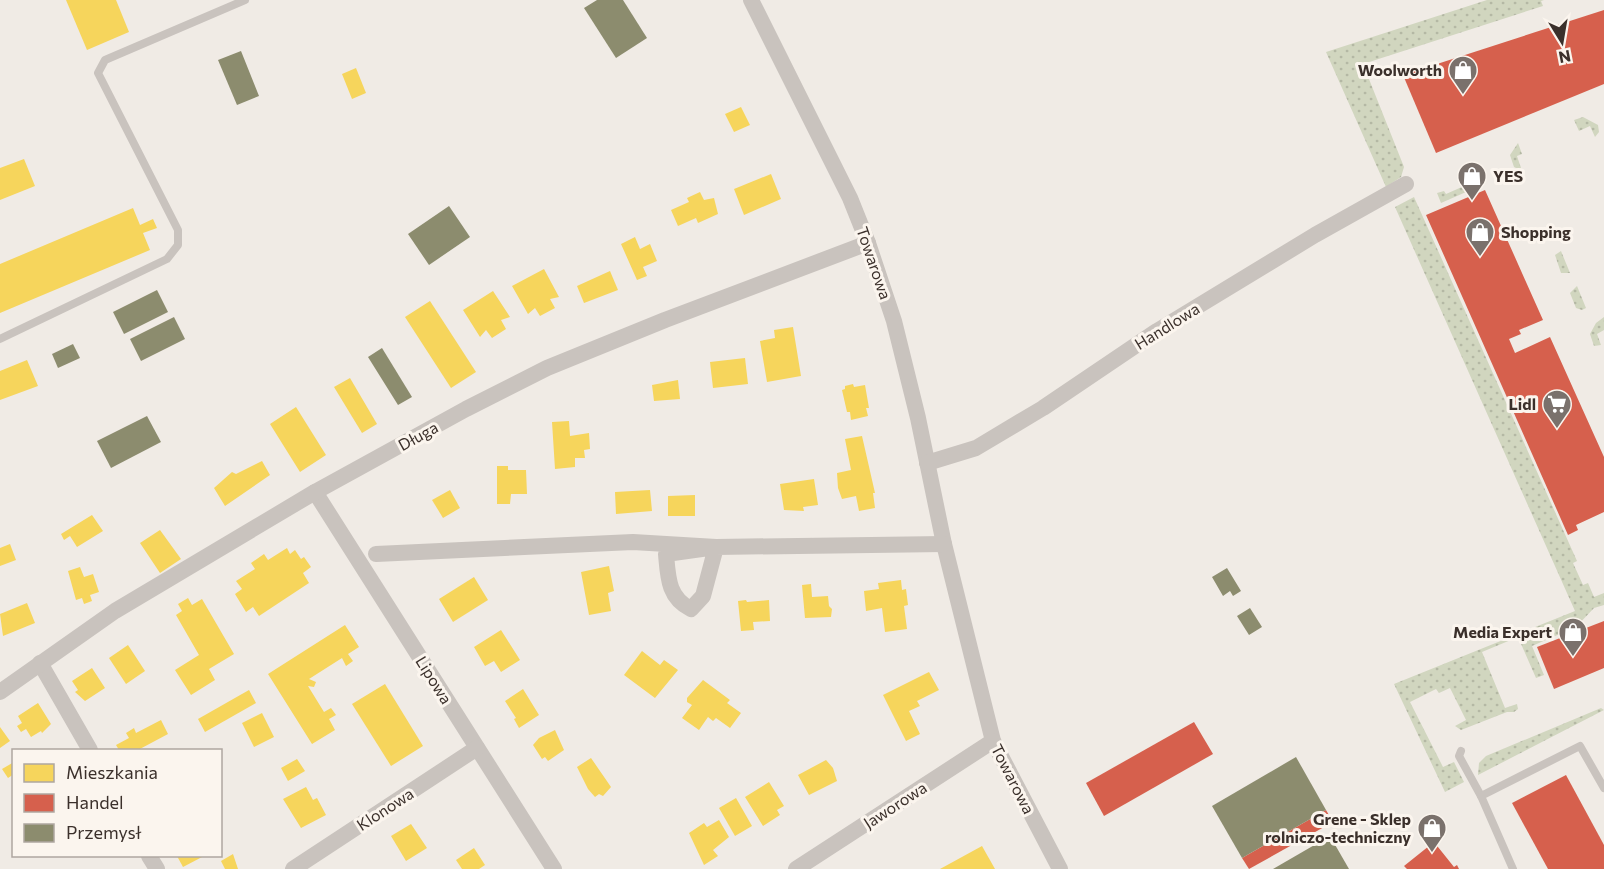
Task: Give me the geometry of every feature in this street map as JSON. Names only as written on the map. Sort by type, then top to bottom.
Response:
[{"type":"street","name":"Towarowa","points":[[751,0],[850,198],[868,243],[894,321],[944,544],[993,741],[1060,869]]},
{"type":"street","name":"Handlowa","points":[[927,463],[976,448],[1043,408],[1167,325],[1315,235],[1406,184]]},
{"type":"street","name":"Długa","points":[[0,692],[115,611],[315,492],[547,368],[665,320],[868,243]]},
{"type":"street","name":"Lipowa","points":[[315,492],[554,869]]},
{"type":"street","points":[[376,554],[633,542],[716,548],[944,544]]},
{"type":"street","points":[[40,663],[89,749]]},
{"type":"street","name":"Jaworowa","points":[[796,869],[993,741]]},
{"type":"street","name":"Klonowa","points":[[293,869],[477,748]]},
{"type":"lane","points":[[0,339],[167,259],[178,245],[178,230],[98,73],[105,60],[244,0]]},
{"type":"lane","points":[[1481,796],[1580,746],[1604,788]]},
{"type":"lane","points":[[1461,751],[1459,756],[1481,796],[1513,869]]},
{"type":"green space","points":[[1487,0],[1544,0],[1541,1],[1543,6],[1363,64],[1404,167],[1401,177],[1386,187],[1326,52]]},
{"type":"green space","points":[[1583,117],[1598,125],[1599,132],[1595,137],[1590,126],[1579,131],[1574,120]]},
{"type":"green space","points":[[1518,143],[1522,154],[1517,156],[1521,168],[1518,169],[1514,167],[1510,155]]},
{"type":"green space","points":[[1480,179],[1482,185],[1441,203],[1437,193],[1444,191],[1446,194]]},
{"type":"green space","points":[[1414,197],[1577,561],[1573,563],[1583,585],[1588,583],[1594,597],[1604,593],[1604,605],[1594,608],[1576,627],[1532,646],[1544,675],[1536,678],[1518,637],[1482,652],[1505,708],[1517,704],[1518,709],[1514,712],[1507,712],[1461,730],[1455,726],[1466,720],[1450,688],[1439,693],[1436,689],[1410,702],[1443,767],[1454,762],[1464,782],[1445,792],[1394,684],[1575,611],[1395,207]]},
{"type":"green space","points":[[1561,251],[1570,273],[1561,273],[1555,255]]},
{"type":"green space","points":[[1577,286],[1586,308],[1582,310],[1576,308],[1570,293]]},
{"type":"green space","points":[[1604,317],[1604,330],[1597,334],[1601,345],[1594,346],[1590,334],[1596,323]]},
{"type":"green space","points":[[1601,708],[1604,710],[1478,775],[1479,763],[1486,756]]},
{"type":"building: Mieszkania","points":[[66,0],[116,0],[129,32],[87,50]]},
{"type":"building: Mieszkania","points":[[356,68],[366,93],[352,99],[342,74]]},
{"type":"building: Mieszkania","points":[[741,107],[750,125],[734,132],[725,114]]},
{"type":"building: Mieszkania","points":[[24,159],[35,186],[0,200],[0,168]]},
{"type":"building: Mieszkania","points":[[771,174],[781,199],[744,215],[734,189]]},
{"type":"building: Mieszkania","points":[[700,192],[704,200],[714,198],[718,214],[698,223],[696,218],[678,226],[671,210],[689,202],[687,198]]},
{"type":"building: Mieszkania","points":[[133,208],[140,225],[153,219],[157,228],[143,233],[150,250],[0,313],[0,264]]},
{"type":"building: Mieszkania","points":[[635,237],[640,249],[650,244],[657,261],[643,267],[647,276],[637,280],[621,244]]},
{"type":"building: Mieszkania","points":[[544,269],[559,297],[550,299],[555,308],[540,316],[535,308],[528,314],[512,286]]},
{"type":"building: Mieszkania","points":[[610,271],[618,290],[584,303],[577,286]]},
{"type":"building: Mieszkania","points":[[493,291],[510,317],[501,320],[506,329],[492,338],[486,330],[480,337],[463,310]]},
{"type":"building: Mieszkania","points":[[430,301],[476,372],[451,388],[405,317]]},
{"type":"building: Mieszkania","points":[[793,327],[801,376],[767,382],[760,341],[775,338],[774,330]]},
{"type":"building: Mieszkania","points":[[745,358],[748,384],[713,388],[710,362]]},
{"type":"building: Mieszkania","points":[[27,360],[38,386],[0,400],[0,371]]},
{"type":"building: Mieszkania","points":[[350,378],[377,424],[362,433],[334,387]]},
{"type":"building: Mieszkania","points":[[678,380],[680,399],[654,401],[652,385]]},
{"type":"building: Mieszkania","points":[[853,384],[854,387],[865,385],[869,408],[866,408],[868,416],[851,420],[842,390],[845,386]]},
{"type":"building: Mieszkania","points":[[296,407],[326,455],[300,472],[270,424]]},
{"type":"building: Mieszkania","points":[[569,421],[570,436],[589,433],[590,449],[584,450],[585,458],[575,458],[575,467],[555,469],[552,422]]},
{"type":"building: Mieszkania","points":[[862,436],[875,493],[873,493],[875,508],[859,511],[856,496],[842,499],[838,488],[837,473],[851,470],[845,439]]},
{"type":"building: Mieszkania","points":[[262,461],[270,475],[225,506],[214,488],[232,472],[236,474]]},
{"type":"building: Mieszkania","points":[[497,466],[508,466],[508,470],[526,470],[527,494],[511,494],[510,504],[497,504]]},
{"type":"building: Mieszkania","points":[[814,479],[818,505],[803,507],[804,511],[784,510],[780,484]]},
{"type":"building: Mieszkania","points":[[450,490],[460,508],[443,518],[432,500]]},
{"type":"building: Mieszkania","points":[[650,490],[652,511],[616,514],[615,492]]},
{"type":"building: Mieszkania","points":[[695,495],[695,516],[668,516],[668,496]]},
{"type":"building: Mieszkania","points":[[92,515],[103,531],[77,547],[70,536],[64,540],[61,534]]},
{"type":"building: Mieszkania","points":[[160,530],[181,559],[160,573],[140,543]]},
{"type":"building: Mieszkania","points":[[10,544],[16,560],[0,566],[0,548]]},
{"type":"building: Mieszkania","points":[[287,548],[290,554],[295,550],[301,559],[304,557],[311,567],[303,573],[309,583],[259,616],[253,607],[246,612],[235,594],[242,589],[236,581],[255,569],[251,563],[264,554],[268,560]]},
{"type":"building: Mieszkania","points":[[609,566],[614,591],[608,593],[611,611],[589,615],[581,572]]},
{"type":"building: Mieszkania","points":[[80,567],[84,577],[93,574],[99,592],[90,595],[92,601],[84,604],[82,598],[76,600],[68,571]]},
{"type":"building: Mieszkania","points":[[474,577],[488,600],[453,622],[439,599]]},
{"type":"building: Mieszkania","points":[[901,580],[902,590],[906,589],[908,605],[904,606],[907,629],[885,632],[882,608],[866,611],[864,591],[879,589],[878,583]]},
{"type":"building: Mieszkania","points":[[811,584],[812,597],[828,596],[829,606],[832,609],[831,617],[805,618],[802,585]]},
{"type":"building: Mieszkania","points":[[188,598],[192,605],[202,599],[234,654],[209,669],[215,680],[191,695],[175,670],[199,655],[176,615],[182,611],[178,604]]},
{"type":"building: Mieszkania","points":[[746,600],[747,602],[769,600],[770,621],[753,622],[754,630],[741,631],[738,601]]},
{"type":"building: Mieszkania","points":[[27,603],[35,623],[3,636],[0,614]]},
{"type":"building: Mieszkania","points":[[345,625],[359,647],[348,654],[353,661],[346,666],[342,658],[309,679],[316,682],[314,687],[308,686],[324,712],[331,708],[336,715],[329,719],[335,730],[312,744],[268,674]]},
{"type":"building: Mieszkania","points":[[501,630],[520,660],[501,672],[494,661],[485,666],[474,647]]},
{"type":"building: Mieszkania","points":[[128,645],[145,671],[126,684],[109,658]]},
{"type":"building: Mieszkania","points":[[642,651],[660,665],[664,660],[678,670],[655,698],[624,675]]},
{"type":"building: Mieszkania","points":[[92,668],[105,688],[85,701],[75,692],[78,690],[72,681]]},
{"type":"building: Mieszkania","points":[[929,672],[939,690],[917,701],[920,706],[909,711],[920,734],[906,741],[883,695]]},
{"type":"building: Mieszkania","points":[[703,680],[730,700],[727,703],[741,713],[730,728],[716,718],[713,721],[708,717],[699,730],[682,718],[692,705],[687,702],[687,698]]},
{"type":"building: Mieszkania","points":[[385,684],[423,746],[391,766],[352,704]]},
{"type":"building: Mieszkania","points":[[523,689],[539,715],[519,728],[514,719],[516,718],[505,701]]},
{"type":"building: Mieszkania","points":[[249,690],[256,703],[205,732],[198,719]]},
{"type":"building: Mieszkania","points":[[38,703],[51,724],[42,733],[41,731],[31,737],[26,729],[21,732],[17,726],[22,723],[18,716]]},
{"type":"building: Mieszkania","points":[[262,713],[274,737],[254,747],[242,723]]},
{"type":"building: Mieszkania","points":[[161,720],[168,734],[140,749],[118,749],[116,745],[129,738],[126,733],[134,728],[136,733]]},
{"type":"building: Mieszkania","points":[[0,727],[10,741],[0,748]]},
{"type":"building: Mieszkania","points":[[555,730],[564,750],[548,761],[545,757],[542,759],[533,745],[539,738]]},
{"type":"building: Mieszkania","points":[[591,758],[611,787],[603,796],[599,794],[595,797],[588,789],[577,767]]},
{"type":"building: Mieszkania","points":[[297,759],[305,771],[288,781],[281,768]]},
{"type":"building: Mieszkania","points":[[826,760],[833,768],[837,781],[809,795],[798,775]]},
{"type":"building: Mieszkania","points":[[12,763],[12,775],[8,778],[2,769]]},
{"type":"building: Mieszkania","points":[[769,782],[784,806],[777,810],[780,815],[763,826],[745,797]]},
{"type":"building: Mieszkania","points":[[306,787],[313,800],[317,798],[326,815],[301,828],[283,799]]},
{"type":"building: Mieszkania","points":[[736,798],[752,826],[735,836],[719,808]]},
{"type":"building: Mieszkania","points":[[719,820],[729,837],[713,850],[718,856],[704,865],[689,833],[704,823],[707,827]]},
{"type":"building: Mieszkania","points":[[411,824],[427,848],[406,861],[391,836]]},
{"type":"building: Mieszkania","points":[[982,846],[995,869],[940,869]]},
{"type":"building: Mieszkania","points":[[474,848],[485,865],[479,869],[462,869],[456,860]]},
{"type":"building: Mieszkania","points":[[233,854],[238,869],[225,869],[221,861]]},
{"type":"building: Mieszkania","points":[[178,857],[202,857],[183,867]]},
{"type":"building: Handel","points":[[1604,10],[1604,84],[1436,153],[1403,75]]},
{"type":"building: Handel","points":[[1485,190],[1543,320],[1519,330],[1521,334],[1509,339],[1515,353],[1550,337],[1604,457],[1604,512],[1576,525],[1578,530],[1568,535],[1426,215]]},
{"type":"building: Handel","name":"Media Expert","points":[[1604,621],[1604,668],[1554,689],[1537,647]]},
{"type":"building: Handel","points":[[1194,722],[1213,754],[1104,816],[1086,783]]},
{"type":"building: Handel","points":[[1566,775],[1604,845],[1604,869],[1548,869],[1512,803]]},
{"type":"building: Handel","points":[[1326,810],[1333,822],[1249,869],[1242,858]]},
{"type":"building: Handel","name":"Grene - Sklep rolniczo-techniczny","points":[[1434,842],[1454,867],[1457,865],[1459,869],[1407,869],[1404,866]]},
{"type":"building: Przemysł","points":[[597,0],[623,0],[647,38],[616,58],[584,8]]},
{"type":"building: Przemysł","points":[[241,51],[259,96],[237,105],[218,60]]},
{"type":"building: Przemysł","points":[[449,206],[470,237],[429,265],[408,234]]},
{"type":"building: Przemysł","points":[[157,290],[168,312],[124,334],[113,312]]},
{"type":"building: Przemysł","points":[[174,317],[185,339],[141,361],[130,339]]},
{"type":"building: Przemysł","points":[[73,344],[80,358],[58,368],[52,354]]},
{"type":"building: Przemysł","points":[[382,348],[412,397],[398,405],[368,357]]},
{"type":"building: Przemysł","points":[[147,416],[161,442],[111,468],[97,441]]},
{"type":"building: Przemysł","points":[[1227,568],[1241,591],[1233,596],[1230,591],[1223,596],[1212,577]]},
{"type":"building: Przemysł","points":[[1250,608],[1262,627],[1249,635],[1237,616]]},
{"type":"building: Przemysł","points":[[1296,757],[1326,810],[1242,858],[1212,806]]},
{"type":"building: Przemysł","points":[[1330,836],[1349,869],[1273,869]]},
{"type":"place","name":"Woolworth","points":[[1463,96]]},
{"type":"place","name":"YES","points":[[1472,202]]},
{"type":"place","name":"Shopping","points":[[1480,258]]},
{"type":"place","name":"Lidl","points":[[1557,430]]},
{"type":"place","name":"Media Expert","points":[[1573,658]]},
{"type":"place","name":"Grene - Sklep rolniczo-techniczny","points":[[1432,854]]}]
